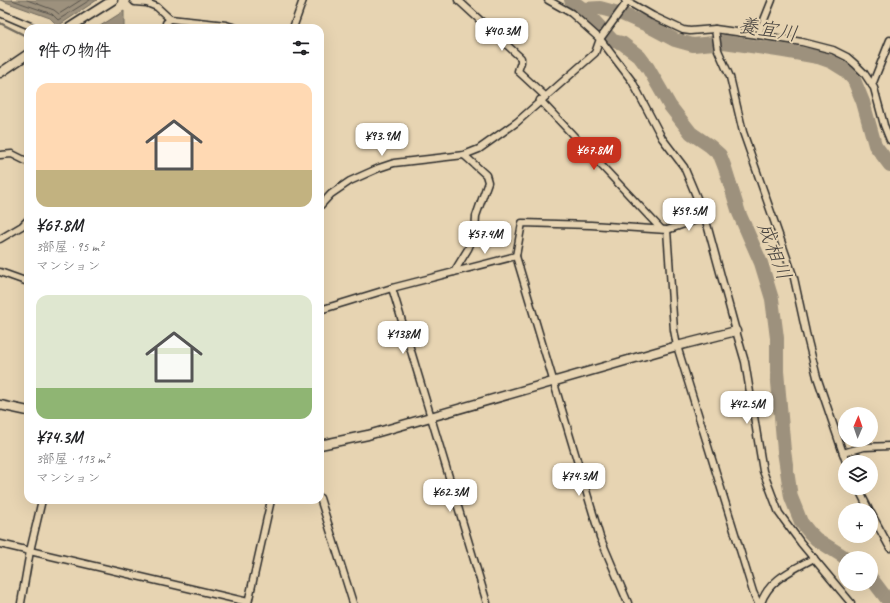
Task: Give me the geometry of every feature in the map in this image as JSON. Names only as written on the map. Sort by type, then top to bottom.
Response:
[{"type":"street","points":[[75,24],[113,0]]},
{"type":"street","points":[[133,0],[135,2],[157,6],[170,19],[226,24]]},
{"type":"street","points":[[295,24],[303,0]]},
{"type":"street","points":[[458,0],[521,58],[518,71],[664,230],[676,346],[753,592],[760,603],[770,586],[785,574],[814,558]]},
{"type":"street","points":[[548,0],[571,13],[600,38],[632,81],[662,138],[684,167],[705,217],[745,362],[763,471],[779,513],[801,543],[851,603]]},
{"type":"street","points":[[758,34],[772,0]]},
{"type":"street","points":[[324,202],[331,194],[350,181],[379,168],[394,163],[464,155],[479,149],[517,122],[595,52],[600,38],[626,1],[676,27],[690,31],[714,29],[758,34],[802,42],[833,50],[847,57],[856,64],[872,85],[890,140]]},
{"type":"street","points":[[0,13],[26,24]]},
{"type":"street","points":[[166,24],[170,19]]},
{"type":"street","points":[[714,29],[718,50],[730,77],[743,132],[794,278],[817,377],[842,453],[864,447],[890,446]]},
{"type":"street","points":[[872,85],[890,40]]},
{"type":"street","points":[[0,73],[24,57]]},
{"type":"street","points":[[0,155],[12,154],[24,160]]},
{"type":"street","points":[[454,272],[468,249],[475,233],[476,216],[488,182],[486,175],[464,155]]},
{"type":"street","points":[[628,603],[600,537],[516,256],[522,223],[591,224],[664,230],[705,217]]},
{"type":"street","points":[[0,239],[24,224]]},
{"type":"street","points":[[324,309],[392,288],[516,256]]},
{"type":"street","points":[[0,272],[24,281]]},
{"type":"street","points":[[392,288],[487,603]]},
{"type":"street","points":[[324,444],[368,435],[676,346],[736,332]]},
{"type":"street","points":[[0,405],[24,410]]},
{"type":"street","points":[[21,603],[30,551],[41,504]]},
{"type":"street","points":[[0,544],[248,602],[270,504]]},
{"type":"street","points":[[322,504],[353,603]]},
{"type":"street","points":[[878,526],[890,548]]},
{"type":"water","points":[[0,0],[97,0],[61,24],[56,24],[50,18]]},
{"type":"water","points":[[124,11],[124,24],[103,24]]},
{"type":"waterway","name":"成相川","points":[[571,0],[583,9],[613,41],[622,43],[639,56],[648,68],[670,106],[691,133],[720,155],[739,213],[761,263],[772,299],[777,338],[777,371],[784,451],[791,497],[801,522],[809,532],[816,539],[838,553]]},
{"type":"waterway","name":"養宜川","points":[[583,9],[600,8],[622,14],[675,40],[693,45],[724,42],[818,57],[832,62],[845,70],[854,80],[863,102],[875,145],[890,165]]},
{"type":"waterway","points":[[0,23],[24,35]]},
{"type":"waterway","name":"成相川","points":[[878,587],[890,603]]}]
